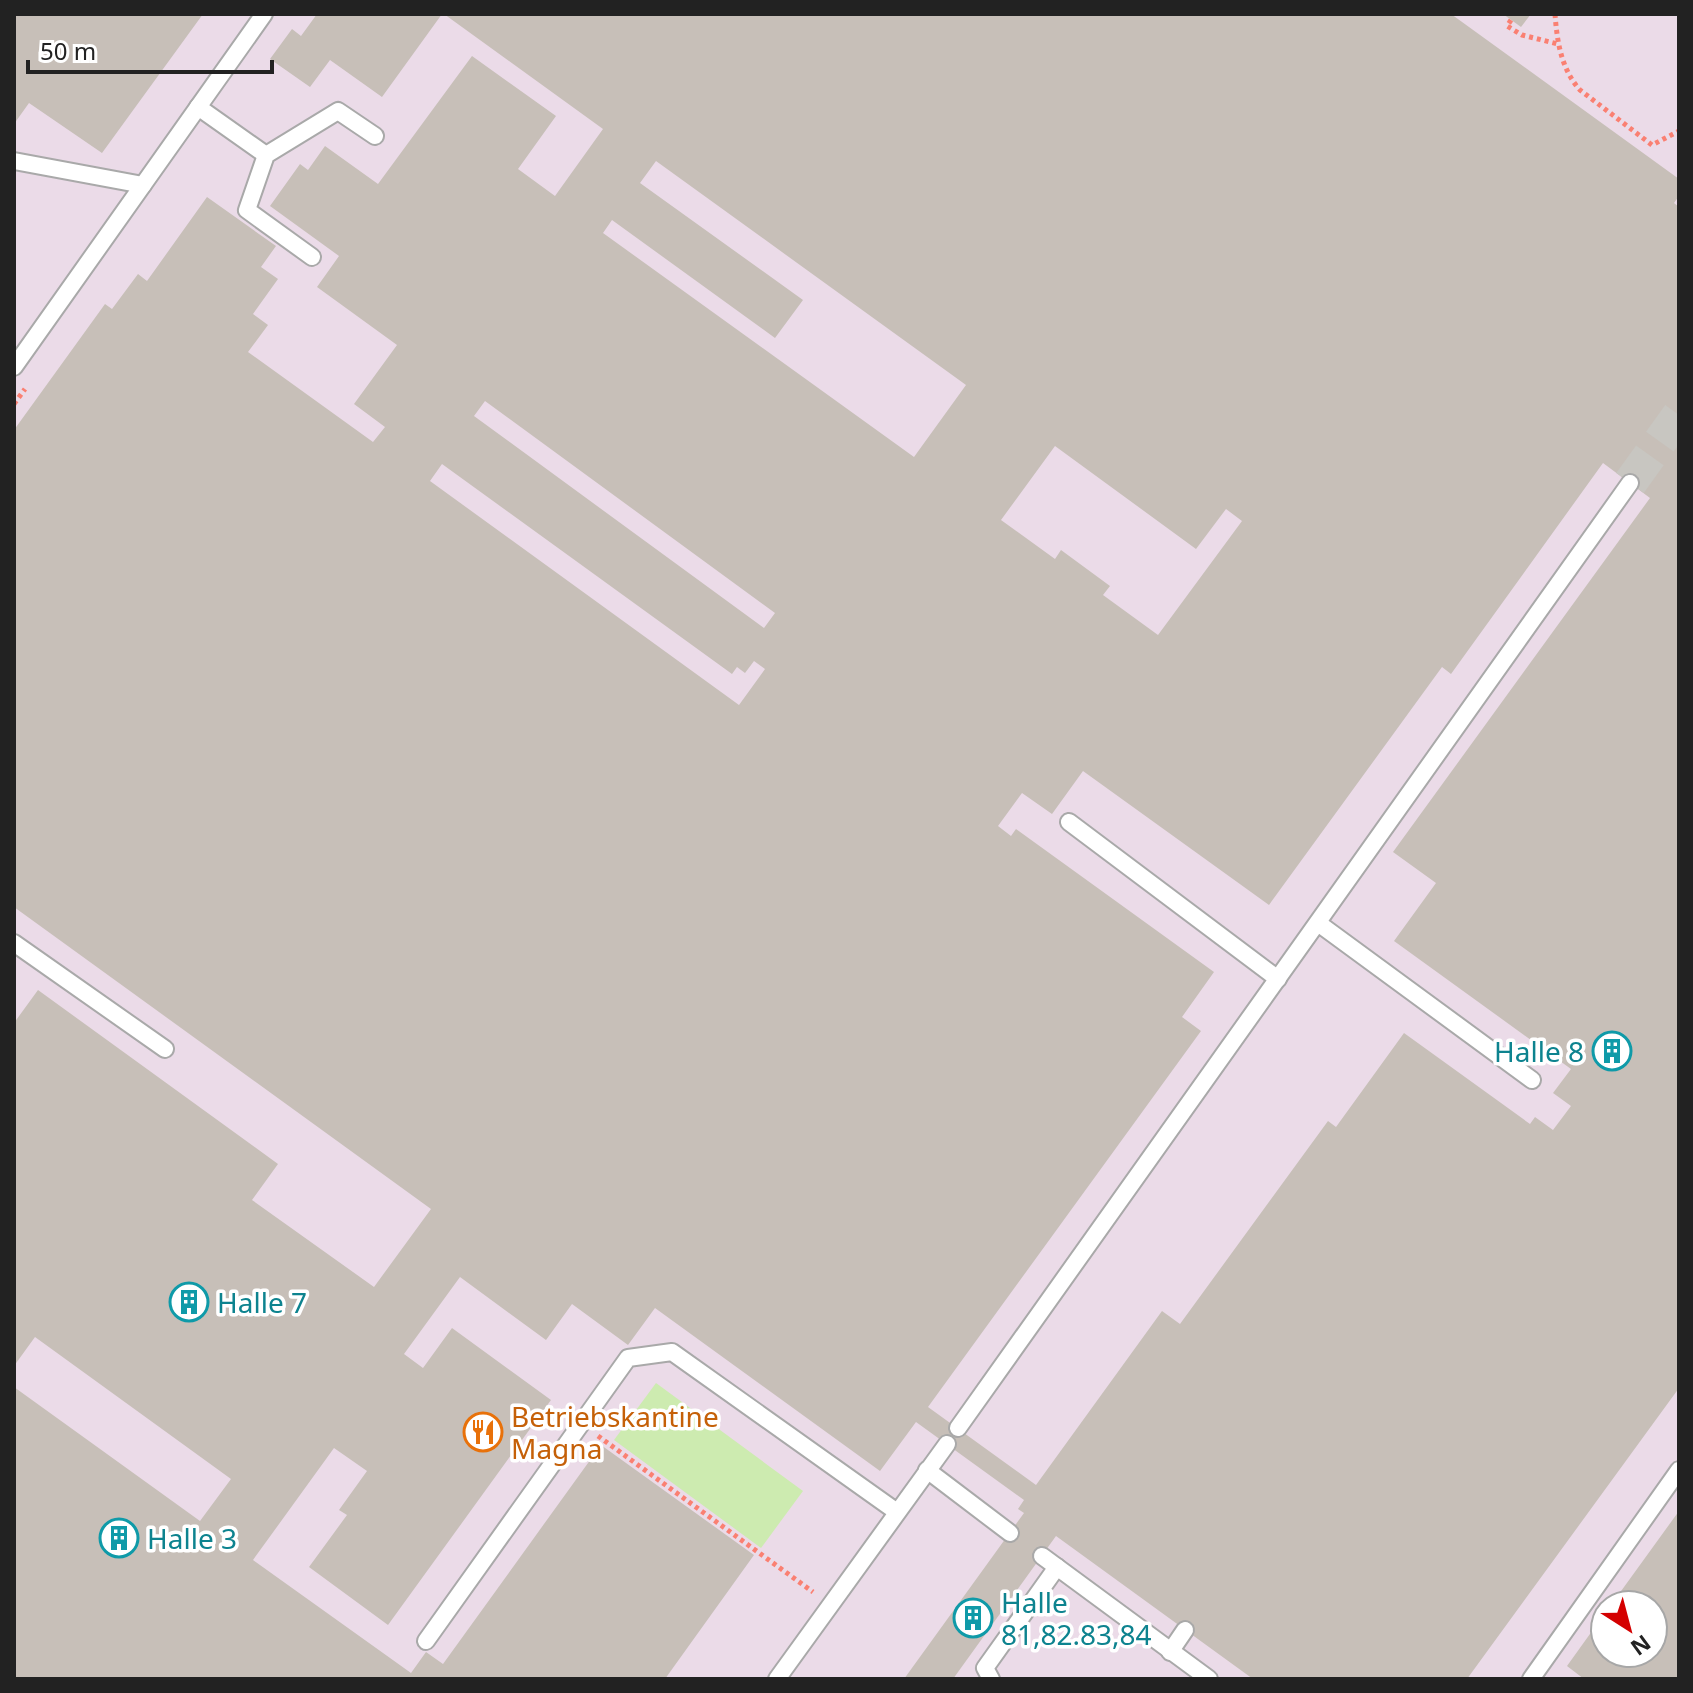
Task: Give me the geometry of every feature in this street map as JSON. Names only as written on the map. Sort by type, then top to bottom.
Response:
[{"type":"lane","points":[[14,367],[264,14]]},
{"type":"lane","points":[[198,107],[266,155]]},
{"type":"lane","points":[[312,257],[247,210],[266,155],[338,111],[375,136]]},
{"type":"lane","points":[[14,161],[143,185]]},
{"type":"lane","points":[[958,1428],[1630,483]]},
{"type":"lane","points":[[1069,822],[1278,979]]},
{"type":"lane","points":[[1318,923],[1532,1080]]},
{"type":"lane","points":[[14,943],[165,1049]]},
{"type":"lane","points":[[426,1641],[628,1358],[672,1352],[897,1512]]},
{"type":"lane","points":[[777,1679],[947,1444]]},
{"type":"lane","points":[[927,1470],[1010,1533]]},
{"type":"lane","points":[[1531,1679],[1679,1470]]},
{"type":"lane","points":[[1042,1556],[1209,1679]]},
{"type":"lane","points":[[991,1679],[985,1668],[1057,1567]]},
{"type":"lane","points":[[1170,1652],[1185,1630]]},
{"type":"path","points":[[1555,14],[1559,45],[1570,80],[1580,90],[1652,145],[1679,131]]},
{"type":"path","points":[[1511,20],[1507,26],[1522,35],[1559,45]]},
{"type":"path","points":[[582,1424],[831,1603]]},
{"type":"shaded area","points":[[14,14],[1679,14],[1679,1679],[14,1679]]},
{"type":"green space","points":[[656,1383],[803,1491],[761,1548],[614,1440]]},
{"type":"building","points":[[15,14],[203,14],[102,153],[29,103],[14,124]]},
{"type":"building","points":[[317,14],[442,14],[382,97],[330,60],[310,87],[270,59],[292,29],[301,36]]},
{"type":"building","points":[[444,14],[1451,14],[1679,179],[1679,196],[1674,203],[1679,207],[1679,1388],[1467,1679],[1253,1679],[1056,1536],[953,1679],[904,1679],[1024,1513],[1018,1509],[1024,1500],[916,1422],[880,1471],[655,1308],[628,1345],[572,1304],[546,1340],[460,1277],[404,1354],[423,1368],[452,1328],[551,1400],[388,1625],[309,1567],[347,1515],[339,1510],[367,1471],[334,1448],[253,1560],[411,1673],[426,1652],[443,1664],[601,1445],[754,1555],[665,1679],[14,1679],[14,1387],[200,1521],[231,1479],[35,1337],[14,1366],[14,1023],[38,990],[278,1164],[252,1200],[374,1287],[431,1209],[14,907],[14,430],[105,304],[112,309],[138,274],[147,281],[207,197],[276,246],[261,267],[278,279],[253,314],[268,325],[248,352],[373,442],[385,427],[354,404],[397,345],[317,287],[339,256],[270,206],[300,164],[308,170],[325,146],[378,184],[472,56],[556,116],[518,169],[555,196],[603,129]],"holes":[[[656,161],[966,385],[914,457],[603,233],[612,220],[775,338],[803,300],[640,183]],[[485,401],[775,613],[764,628],[474,416]],[[1055,446],[1196,549],[1226,509],[1242,521],[1158,635],[1103,595],[1110,586],[1061,550],[1055,559],[1001,520]],[[1603,463],[1650,498],[1393,852],[1436,883],[1394,941],[1571,1069],[1553,1093],[1571,1106],[1553,1130],[1535,1117],[1530,1124],[1404,1033],[1336,1127],[1328,1121],[1180,1324],[1162,1311],[1036,1485],[928,1407],[1201,1031],[1182,1017],[1214,972],[1016,829],[1011,836],[998,826],[1022,793],[1052,814],[1083,771],[1269,905],[1442,667],[1451,674]],[[442,464],[732,674],[737,667],[745,673],[754,661],[765,669],[739,705],[430,481]]]},
{"type":"building","points":[[1503,14],[1531,14],[1521,27]]},
{"type":"building","points":[[1679,1511],[1679,1679],[1584,1679],[1567,1666],[1589,1635],[1589,1669],[1669,1669],[1669,1589],[1623,1589]]},
{"type":"tunnel","points":[[1630,483],[1679,415]]},
{"type":"place","name":"Halle 8","points":[[1612,1051]]},
{"type":"place","name":"Halle 7","points":[[189,1302]]},
{"type":"place","name":"Betriebskantine Magna","points":[[483,1432]]},
{"type":"place","name":"Halle 3","points":[[119,1538]]},
{"type":"place","name":"Halle 81,82.83,84","points":[[973,1618]]}]
